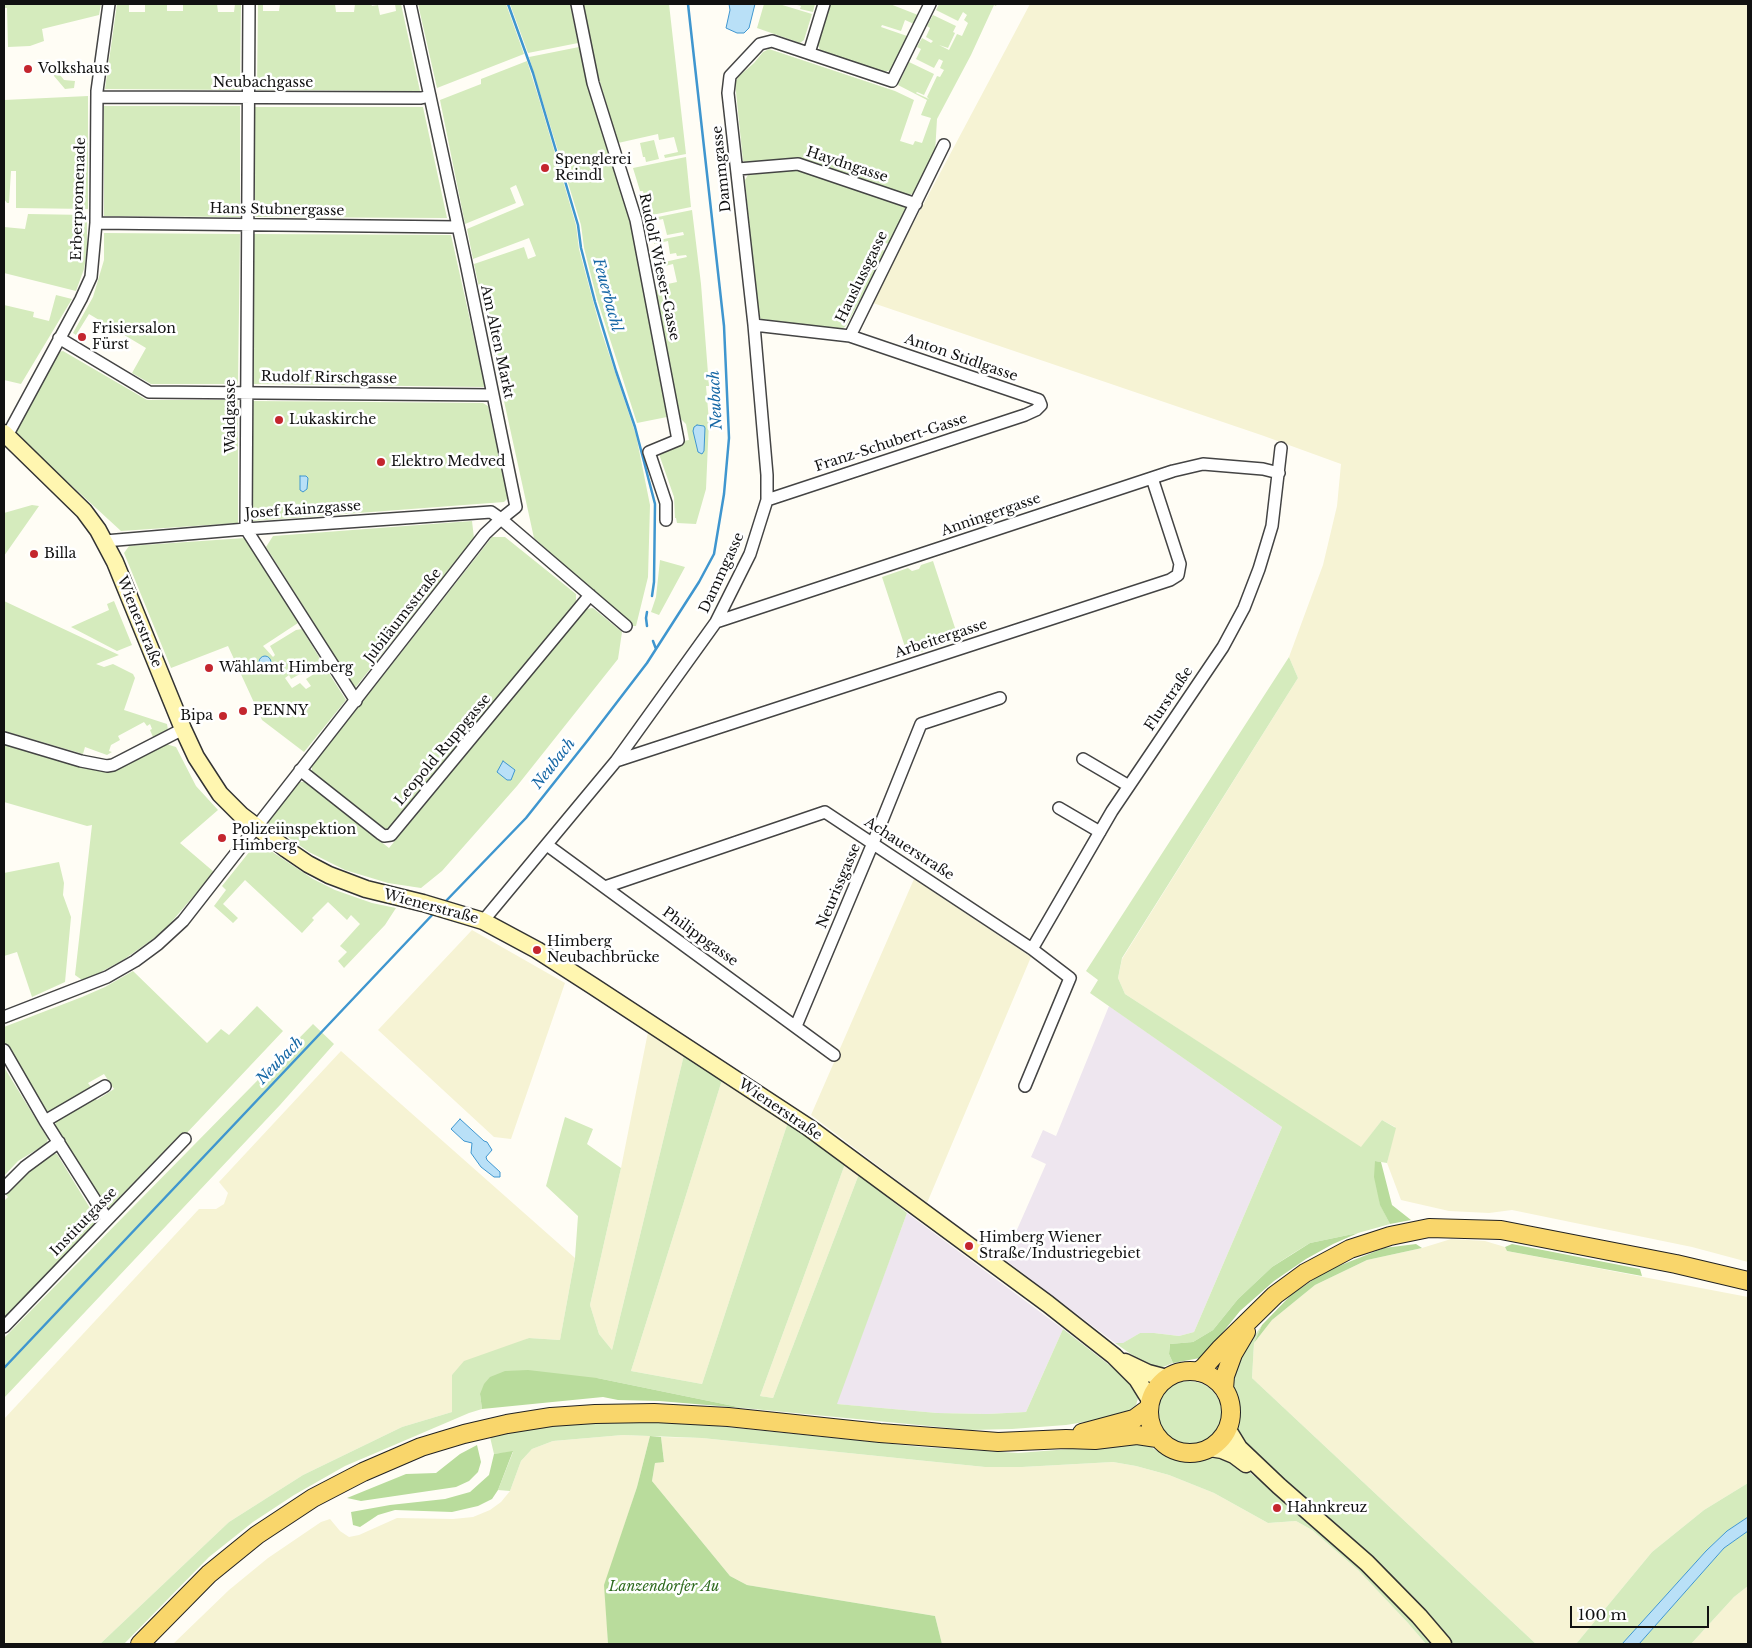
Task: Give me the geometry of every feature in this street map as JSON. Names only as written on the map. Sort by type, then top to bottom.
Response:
[{"type":"main road","points":[[1198,1372],[1276,1295],[1305,1273],[1350,1249],[1390,1236],[1429,1228],[1501,1230],[1676,1264],[1748,1281]]},
{"type":"main road","points":[[1224,1389],[1225,1376],[1233,1354],[1254,1318]]},
{"type":"main road","points":[[1066,1439],[1094,1429],[1134,1419],[1149,1404],[1159,1385],[1168,1378],[1182,1372],[1198,1372],[1208,1375],[1224,1389],[1231,1404],[1228,1430],[1210,1448],[1194,1454],[1186,1454],[1170,1449],[1158,1438],[1152,1428],[1149,1417],[1149,1404]]},
{"type":"main road","points":[[140,1644],[209,1574],[257,1535],[313,1498],[363,1472],[421,1447],[507,1424],[551,1417],[654,1413],[728,1417],[880,1433],[998,1442],[1066,1439],[1095,1440],[1137,1435],[1158,1438]]},
{"type":"street","name":"Erberpromenade","points":[[5,434],[81,299],[91,277],[96,223],[97,97],[109,4]]},
{"type":"street","name":"Waldgasse","points":[[246,529],[249,4]]},
{"type":"street","name":"Am Alten Markt","points":[[410,4],[516,506],[501,519]]},
{"type":"street","name":"Rudolf Wieser-Gasse","points":[[577,4],[593,83],[636,220],[678,440],[649,452],[666,503],[666,520]]},
{"type":"street","points":[[809,53],[824,4]]},
{"type":"street","name":"Dammgasse","points":[[483,921],[616,761],[716,622],[750,554],[767,500],[767,475],[754,325],[729,101],[730,76],[762,43],[775,41],[892,81],[930,4]]},
{"type":"street","name":"Neubachgasse","points":[[97,97],[421,98],[430,96]]},
{"type":"street","name":"Hauslussgasse","points":[[754,325],[850,336],[944,145]]},
{"type":"street","name":"Haydngasse","points":[[738,169],[798,164],[916,204]]},
{"type":"street","name":"Hans Stubnergasse","points":[[96,223],[458,227]]},
{"type":"street","name":"Anton Stidlgasse","points":[[850,336],[1039,400],[1041,405],[1036,410],[1025,415]]},
{"type":"street","name":"Rudolf Rirschgasse","points":[[59,338],[149,392],[493,395]]},
{"type":"street","name":"Franz-Schubert-Gasse","points":[[767,500],[1025,415]]},
{"type":"street","name":"Wienerstraße","points":[[5,434],[84,511],[105,541],[196,757],[220,794],[241,815],[308,864],[329,875],[366,889],[483,921],[537,950],[593,986],[808,1128],[1048,1304],[1114,1356],[1137,1379],[1149,1404]]},
{"type":"street","name":"Flurstraße","points":[[1032,949],[1100,832],[1223,647],[1244,608],[1259,569],[1272,526],[1282,448]]},
{"type":"street","name":"Anningergasse","points":[[716,622],[1152,478],[1203,464],[1263,469],[1279,473]]},
{"type":"street","name":"Arbeitergasse","points":[[616,761],[1170,580],[1178,575],[1180,564],[1152,478]]},
{"type":"street","name":"Josef Kainzgasse","points":[[105,541],[491,512],[501,519]]},
{"type":"street","points":[[501,519],[626,626]]},
{"type":"street","name":"Jubiläumsstraße","points":[[4,1018],[107,977],[135,961],[158,944],[183,921],[485,534],[501,519]]},
{"type":"street","points":[[246,529],[356,701]]},
{"type":"street","name":"Leopold Ruppgasse","points":[[300,770],[380,834],[384,836],[391,835],[590,595]]},
{"type":"street","name":"Neurissgasse","points":[[796,1026],[921,724],[1000,698]]},
{"type":"street","points":[[4,738],[81,761],[107,766],[113,765],[183,729]]},
{"type":"street","points":[[1083,759],[1129,786]]},
{"type":"street","points":[[1059,808],[1100,832]]},
{"type":"street","name":"Achauerstraße","points":[[605,887],[825,812],[1032,949],[1070,978],[1025,1086]]},
{"type":"street","name":"Philippgasse","points":[[547,845],[834,1055]]},
{"type":"street","points":[[4,1050],[45,1121],[107,1220]]},
{"type":"street","points":[[45,1121],[105,1086]]},
{"type":"street","name":"Institutgasse","points":[[4,1327],[186,1139]]},
{"type":"street","points":[[4,1188],[25,1166],[59,1142]]},
{"type":"street","name":"Wienerstraße","points":[[1114,1356],[1148,1373],[1168,1378]]},
{"type":"street","points":[[1228,1430],[1239,1448],[1279,1486],[1367,1562],[1419,1616],[1442,1644]]},
{"type":"street","points":[[1210,1448],[1234,1455],[1279,1486]]},
{"type":"shaded area","points":[[1030,4],[1748,4],[1748,1262],[1692,1247],[1512,1210],[1489,1213],[1449,1211],[1401,1200],[1387,1163],[1395,1127],[1382,1120],[1361,1148],[1125,994],[1118,978],[1122,959],[1298,678],[1289,657],[1323,565],[1337,506],[1341,464],[873,303],[880,286]]},
{"type":"shaded area","points":[[914,879],[1031,957],[927,1203],[811,1115]]},
{"type":"shaded area","points":[[472,930],[565,983],[511,1139],[494,1137],[378,1030]]},
{"type":"shaded area","points":[[1109,1006],[1282,1127],[1194,1332],[1179,1336],[1140,1333],[1122,1344],[1115,1343],[1004,1259],[1046,1164],[1031,1157],[1043,1130],[1056,1136]]},
{"type":"shaded area","points":[[648,1032],[684,1055],[612,1350],[599,1334],[590,1305],[621,1168]]},
{"type":"shaded area","points":[[341,1051],[575,1258],[560,1340],[529,1338],[452,1375],[452,1412],[402,1427],[303,1475],[229,1522],[100,1644],[4,1644],[4,1419],[199,1209],[216,1209],[224,1204],[228,1193],[219,1182]]},
{"type":"shaded area","points":[[722,1080],[788,1122],[702,1384],[631,1371]]},
{"type":"shaded area","points":[[845,1164],[859,1174],[773,1398],[760,1396]]},
{"type":"shaded area","points":[[907,1213],[1063,1329],[1026,1412],[987,1414],[937,1413],[836,1404]]},
{"type":"shaded area","points":[[1451,1239],[1485,1241],[1505,1247],[1507,1251],[1748,1297],[1748,1483],[1704,1510],[1652,1552],[1576,1644],[1536,1644],[1252,1378],[1254,1343],[1272,1320],[1315,1285],[1367,1260],[1422,1248]]},
{"type":"shaded area","points":[[623,1435],[650,1436],[637,1487],[605,1585],[608,1644],[173,1644],[229,1590],[268,1558],[321,1522],[330,1519],[340,1531],[349,1537],[359,1535],[397,1518],[453,1519],[473,1517],[490,1510],[501,1502],[510,1491],[521,1461],[532,1449],[553,1441]]},
{"type":"shaded area","points":[[661,1437],[702,1438],[985,1467],[1113,1462],[1136,1466],[1169,1475],[1214,1493],[1268,1523],[1296,1521],[1312,1530],[1358,1570],[1426,1644],[942,1644],[935,1616],[747,1585],[730,1576],[652,1481],[655,1463],[664,1461]]},
{"type":"shaded area","points":[[1748,1586],[1748,1644],[1691,1644],[1734,1597]]},
{"type":"green space","points":[[5,4],[101,4],[99,15],[42,29],[44,41],[30,46],[8,47],[7,8],[5,8]]},
{"type":"green space","points":[[117,4],[129,4],[129,12],[145,12],[145,4],[167,4],[167,11],[183,11],[183,4],[217,4],[218,12],[234,12],[235,4],[241,4],[240,90],[105,89]]},
{"type":"green space","points":[[258,4],[263,4],[263,11],[279,11],[280,4],[335,4],[336,12],[354,12],[355,4],[371,4],[372,6],[378,5],[380,15],[396,11],[395,4],[401,4],[420,91],[257,90]]},
{"type":"green space","points":[[418,4],[506,4],[524,54],[437,88]]},
{"type":"green space","points":[[510,4],[570,4],[578,43],[528,53]]},
{"type":"green space","points":[[583,4],[669,4],[686,154],[665,158],[664,155],[678,152],[674,137],[659,140],[658,134],[618,143],[595,65]]},
{"type":"green space","points":[[764,4],[779,4],[812,14],[804,40],[800,43],[757,28]]},
{"type":"green space","points":[[793,4],[815,4],[813,12],[800,9],[801,6]]},
{"type":"green space","points":[[830,4],[890,4],[918,15],[914,24],[905,20],[901,31],[882,25],[881,27],[907,36],[891,70],[884,72],[820,50],[818,45]]},
{"type":"green space","points":[[939,4],[997,4],[996,6],[994,5],[971,55],[937,119],[935,153],[915,193],[909,195],[799,158],[747,163],[743,161],[735,82],[763,52],[769,49],[895,91],[914,100],[900,141],[913,145],[915,141],[922,143],[931,118],[921,115],[927,100],[898,85],[909,62],[934,74],[924,95],[916,93],[929,99],[927,97],[937,76],[940,77],[944,70],[940,68],[943,61],[939,59],[934,68],[916,59],[921,49],[917,47],[922,38],[931,43],[933,41],[926,37],[930,28],[927,26],[933,15],[956,26],[948,48],[939,45],[949,50],[957,34],[962,36],[968,23],[964,20],[967,15],[963,12],[958,21],[936,10]]},
{"type":"green space","points":[[579,47],[590,94],[629,216],[667,417],[637,423],[597,299],[584,248],[581,225],[529,57]]},
{"type":"green space","points":[[527,61],[576,225],[579,249],[600,327],[636,435],[650,505],[648,577],[636,626],[633,626],[534,538],[474,264],[524,247],[528,259],[536,256],[529,238],[473,259],[467,229],[524,205],[516,185],[510,188],[516,203],[465,224],[440,100],[481,84],[481,79]]},
{"type":"green space","points":[[54,67],[64,80],[75,81],[74,88],[65,89],[54,76]]},
{"type":"green space","points":[[88,96],[88,209],[16,208],[16,171],[11,171],[9,203],[7,203],[4,199],[4,100]]},
{"type":"green space","points":[[104,106],[240,106],[240,217],[104,216]]},
{"type":"green space","points":[[255,107],[423,107],[447,218],[255,217]]},
{"type":"green space","points":[[654,140],[659,159],[646,162],[640,143]]},
{"type":"green space","points":[[686,157],[691,207],[652,215],[652,210],[648,211],[643,191],[640,191],[633,168]]},
{"type":"green space","points":[[797,169],[904,206],[906,209],[890,244],[880,242],[878,249],[886,251],[878,266],[873,266],[873,269],[876,270],[846,326],[842,329],[761,319],[758,315],[745,180],[748,175]]},
{"type":"green space","points":[[692,210],[701,284],[709,386],[706,386],[709,421],[706,489],[696,524],[677,523],[674,497],[659,454],[681,445],[683,441],[689,440],[686,424],[680,418],[654,293],[656,290],[664,289],[663,285],[677,282],[673,264],[661,267],[660,263],[687,257],[686,255],[677,256],[676,253],[670,254],[668,241],[654,244],[654,241],[684,235],[683,232],[667,235],[663,219],[649,222],[648,219]]},
{"type":"green space","points":[[28,214],[87,215],[87,252],[84,269],[76,291],[4,273],[4,227],[25,229]]},
{"type":"green space","points":[[104,233],[240,234],[238,384],[151,384],[132,373],[146,348],[89,314],[76,335],[73,333],[93,297],[104,260]]},
{"type":"green space","points":[[253,234],[451,235],[485,387],[253,384]]},
{"type":"green space","points":[[56,295],[72,299],[21,384],[4,380],[4,305],[34,312],[33,317],[49,321]]},
{"type":"green space","points":[[63,351],[147,400],[238,400],[238,523],[121,531],[12,431],[59,352]]},
{"type":"green space","points":[[253,401],[483,403],[488,406],[508,498],[504,502],[252,521]]},
{"type":"green space","points":[[32,505],[39,506],[4,556],[4,513]]},
{"type":"green space","points":[[472,521],[474,538],[355,688],[266,547],[273,536]]},
{"type":"green space","points":[[492,537],[505,537],[576,594],[576,602],[390,829],[384,830],[312,773],[312,766]]},
{"type":"green space","points":[[245,538],[298,623],[263,646],[273,657],[275,655],[270,646],[296,630],[302,629],[322,662],[301,675],[291,679],[289,675],[285,678],[292,688],[300,683],[306,689],[311,686],[306,679],[325,667],[346,700],[304,752],[262,720],[228,646],[171,668],[124,553],[129,546]]},
{"type":"green space","points":[[660,560],[685,567],[659,615],[651,612],[656,597]]},
{"type":"green space","points":[[933,561],[959,640],[908,656],[882,577],[908,568],[912,571],[919,569],[921,565]]},
{"type":"green space","points":[[4,601],[119,655],[96,664],[104,667],[113,664],[133,674],[135,678],[124,710],[167,724],[168,730],[161,735],[153,737],[150,724],[147,726],[144,722],[118,736],[120,740],[111,745],[109,751],[112,752],[107,755],[85,747],[83,754],[4,731]]},
{"type":"green space","points":[[114,601],[132,645],[117,651],[71,627],[109,610],[107,604]]},
{"type":"green space","points":[[593,608],[622,632],[618,659],[517,786],[442,871],[421,888],[388,883],[345,870],[309,852],[268,823],[299,782],[305,782],[389,848],[586,609]]},
{"type":"green space","points":[[1289,657],[1298,678],[1122,958],[1118,978],[1125,994],[1361,1147],[1382,1120],[1396,1128],[1387,1163],[1375,1161],[1380,1204],[1390,1224],[1310,1243],[1292,1254],[1272,1267],[1238,1299],[1213,1330],[1193,1342],[1170,1344],[1169,1354],[1173,1363],[1158,1369],[1148,1366],[1115,1343],[1123,1343],[1140,1333],[1179,1336],[1194,1332],[1282,1127],[1090,993],[1098,980],[1086,971]]},
{"type":"green space","points":[[4,744],[107,772],[115,770],[166,744],[176,747],[196,786],[218,810],[180,843],[214,872],[168,926],[153,939],[123,960],[82,980],[75,975],[92,825],[87,826],[4,802]]},
{"type":"green space","points":[[262,845],[313,879],[335,890],[372,903],[396,908],[385,925],[344,968],[338,961],[347,952],[340,946],[360,924],[351,915],[347,920],[328,902],[312,918],[314,920],[302,933],[245,880],[223,904],[238,918],[233,923],[214,906],[226,890],[222,886],[254,846]]},
{"type":"green space","points":[[59,862],[64,883],[63,895],[71,917],[65,982],[32,997],[17,952],[4,956],[4,873]]},
{"type":"green space","points":[[133,971],[207,1043],[221,1029],[229,1035],[257,1006],[283,1031],[183,1137],[181,1134],[110,1207],[105,1207],[55,1126],[56,1122],[95,1098],[97,1100],[114,1089],[104,1074],[88,1083],[91,1087],[51,1111],[46,1111],[4,1041],[4,1027],[82,997],[105,987]]},
{"type":"green space","points":[[313,1024],[334,1044],[280,1105],[4,1398],[4,1338]]},
{"type":"green space","points":[[684,1055],[722,1080],[631,1371],[702,1384],[788,1122],[845,1164],[760,1396],[773,1398],[859,1174],[907,1213],[837,1404],[937,1413],[987,1414],[1026,1412],[1063,1329],[1135,1385],[1139,1395],[1136,1405],[1128,1411],[1097,1420],[1066,1425],[970,1430],[743,1408],[597,1378],[480,1394],[482,1409],[345,1466],[294,1495],[253,1522],[209,1557],[124,1644],[100,1644],[229,1522],[303,1475],[402,1427],[452,1412],[452,1375],[464,1361],[529,1338],[560,1340],[575,1258],[578,1216],[546,1186],[565,1117],[593,1129],[587,1144],[621,1168],[590,1305],[599,1334],[612,1350]]},
{"type":"green space","points":[[4,1067],[48,1139],[46,1144],[18,1161],[4,1176]]},
{"type":"green space","points":[[53,1153],[57,1154],[96,1218],[93,1226],[4,1319],[4,1201],[8,1197],[4,1193],[27,1169]]},
{"type":"green space","points":[[1375,1161],[1381,1162],[1392,1205],[1411,1220],[1390,1224],[1380,1205],[1374,1177]]},
{"type":"green space","points":[[1358,1233],[1306,1259],[1274,1281],[1240,1311],[1200,1358],[1173,1363],[1169,1354],[1170,1344],[1193,1342],[1213,1330],[1238,1299],[1272,1267],[1310,1243]]},
{"type":"green space","points":[[1416,1244],[1422,1248],[1367,1260],[1315,1285],[1272,1320],[1254,1343],[1262,1325],[1291,1295],[1326,1271],[1384,1248]]},
{"type":"green space","points":[[1512,1244],[1640,1269],[1642,1276],[1507,1251],[1505,1247]]},
{"type":"green space","points":[[1262,1325],[1254,1343],[1252,1378],[1536,1644],[1451,1644],[1441,1630],[1241,1443],[1237,1429],[1240,1405],[1233,1385],[1232,1372],[1237,1360]]},
{"type":"green space","points":[[528,1370],[597,1378],[743,1408],[659,1401],[618,1400],[603,1397],[482,1409],[480,1394],[484,1384],[490,1377],[505,1371]]},
{"type":"green space","points":[[1189,1381],[1201,1384],[1212,1391],[1219,1402],[1222,1414],[1219,1426],[1212,1437],[1201,1444],[1189,1447],[1177,1444],[1166,1437],[1159,1426],[1156,1414],[1159,1402],[1166,1391],[1177,1384]]},
{"type":"green space","points":[[628,1421],[698,1424],[922,1447],[1018,1453],[1146,1443],[1173,1459],[1186,1462],[1221,1455],[1232,1458],[1359,1561],[1436,1644],[1426,1644],[1358,1570],[1312,1530],[1296,1521],[1268,1523],[1214,1493],[1169,1475],[1113,1462],[985,1467],[702,1438],[623,1435],[553,1441],[532,1449],[521,1461],[510,1491],[498,1490],[513,1452],[494,1454],[490,1437],[523,1430],[577,1423]]},
{"type":"green space","name":"Lanzendorfer Au","points":[[650,1436],[661,1437],[664,1462],[655,1463],[652,1481],[730,1576],[747,1585],[935,1616],[942,1644],[608,1644],[604,1585],[637,1487]]},
{"type":"green space","points":[[477,1445],[481,1462],[478,1472],[469,1481],[456,1487],[361,1501],[347,1498],[406,1474],[436,1473],[460,1454]]},
{"type":"green space","points":[[513,1451],[498,1490],[492,1499],[478,1506],[452,1512],[395,1510],[378,1515],[360,1527],[353,1525],[351,1512],[390,1505],[445,1499],[470,1492],[489,1475],[494,1454]]},
{"type":"green space","points":[[1748,1483],[1748,1517],[1727,1531],[1706,1551],[1622,1644],[1576,1644],[1652,1552],[1704,1510]]},
{"type":"green space","points":[[1748,1531],[1748,1586],[1734,1597],[1691,1644],[1639,1644],[1724,1548]]},
{"type":"water","points":[[729,4],[755,4],[749,28],[744,33],[737,33],[726,28],[730,10]]},
{"type":"water","points":[[697,425],[704,426],[705,428],[704,451],[702,454],[698,452],[693,431]]},
{"type":"water","points":[[300,476],[308,478],[307,489],[303,492],[300,490]]},
{"type":"water","points":[[265,656],[271,662],[265,668],[259,662]]},
{"type":"water","points":[[503,761],[515,770],[511,780],[507,780],[497,772]]},
{"type":"water","points":[[460,1119],[487,1142],[492,1150],[486,1157],[487,1160],[500,1172],[500,1177],[494,1177],[481,1167],[471,1153],[472,1143],[464,1141],[451,1129]]},
{"type":"water","points":[[1748,1517],[1748,1531],[1724,1548],[1639,1644],[1622,1644],[1706,1551],[1727,1531]]},
{"type":"waterway","name":"Feuerbachl","points":[[508,4],[533,73],[578,225],[581,248],[595,302],[635,427],[655,504],[654,582],[652,596]]},
{"type":"waterway","name":"Neubach","points":[[444,903],[526,818],[588,740],[647,663],[699,582],[714,554],[724,494],[729,438],[724,326],[688,4]]},
{"type":"waterway","points":[[647,612],[647,626]]},
{"type":"waterway","name":"Neubach","points":[[653,641],[656,649]]},
{"type":"waterway","name":"Neubach","points":[[4,1368],[435,912]]},
{"type":"place","name":"Volkshaus","points":[[28,69]]},
{"type":"place","name":"Spenglerei Reindl","points":[[545,168]]},
{"type":"place","name":"Frisiersalon Fürst","points":[[82,337]]},
{"type":"place","name":"Lukaskirche","points":[[279,420]]},
{"type":"place","name":"Elektro Medved","points":[[381,462]]},
{"type":"place","name":"Billa","points":[[34,554]]},
{"type":"place","name":"Wählamt Himberg","points":[[209,668]]},
{"type":"place","name":"PENNY","points":[[243,711]]},
{"type":"place","name":"Bipa","points":[[223,716]]},
{"type":"place","name":"Polizeiinspektion Himberg","points":[[222,838]]},
{"type":"place","name":"Himberg Neubachbrücke","points":[[537,950]]},
{"type":"place","name":"Himberg Wiener Straße/Industriegebiet","points":[[969,1246]]},
{"type":"place","name":"Hahnkreuz","points":[[1277,1508]]}]
